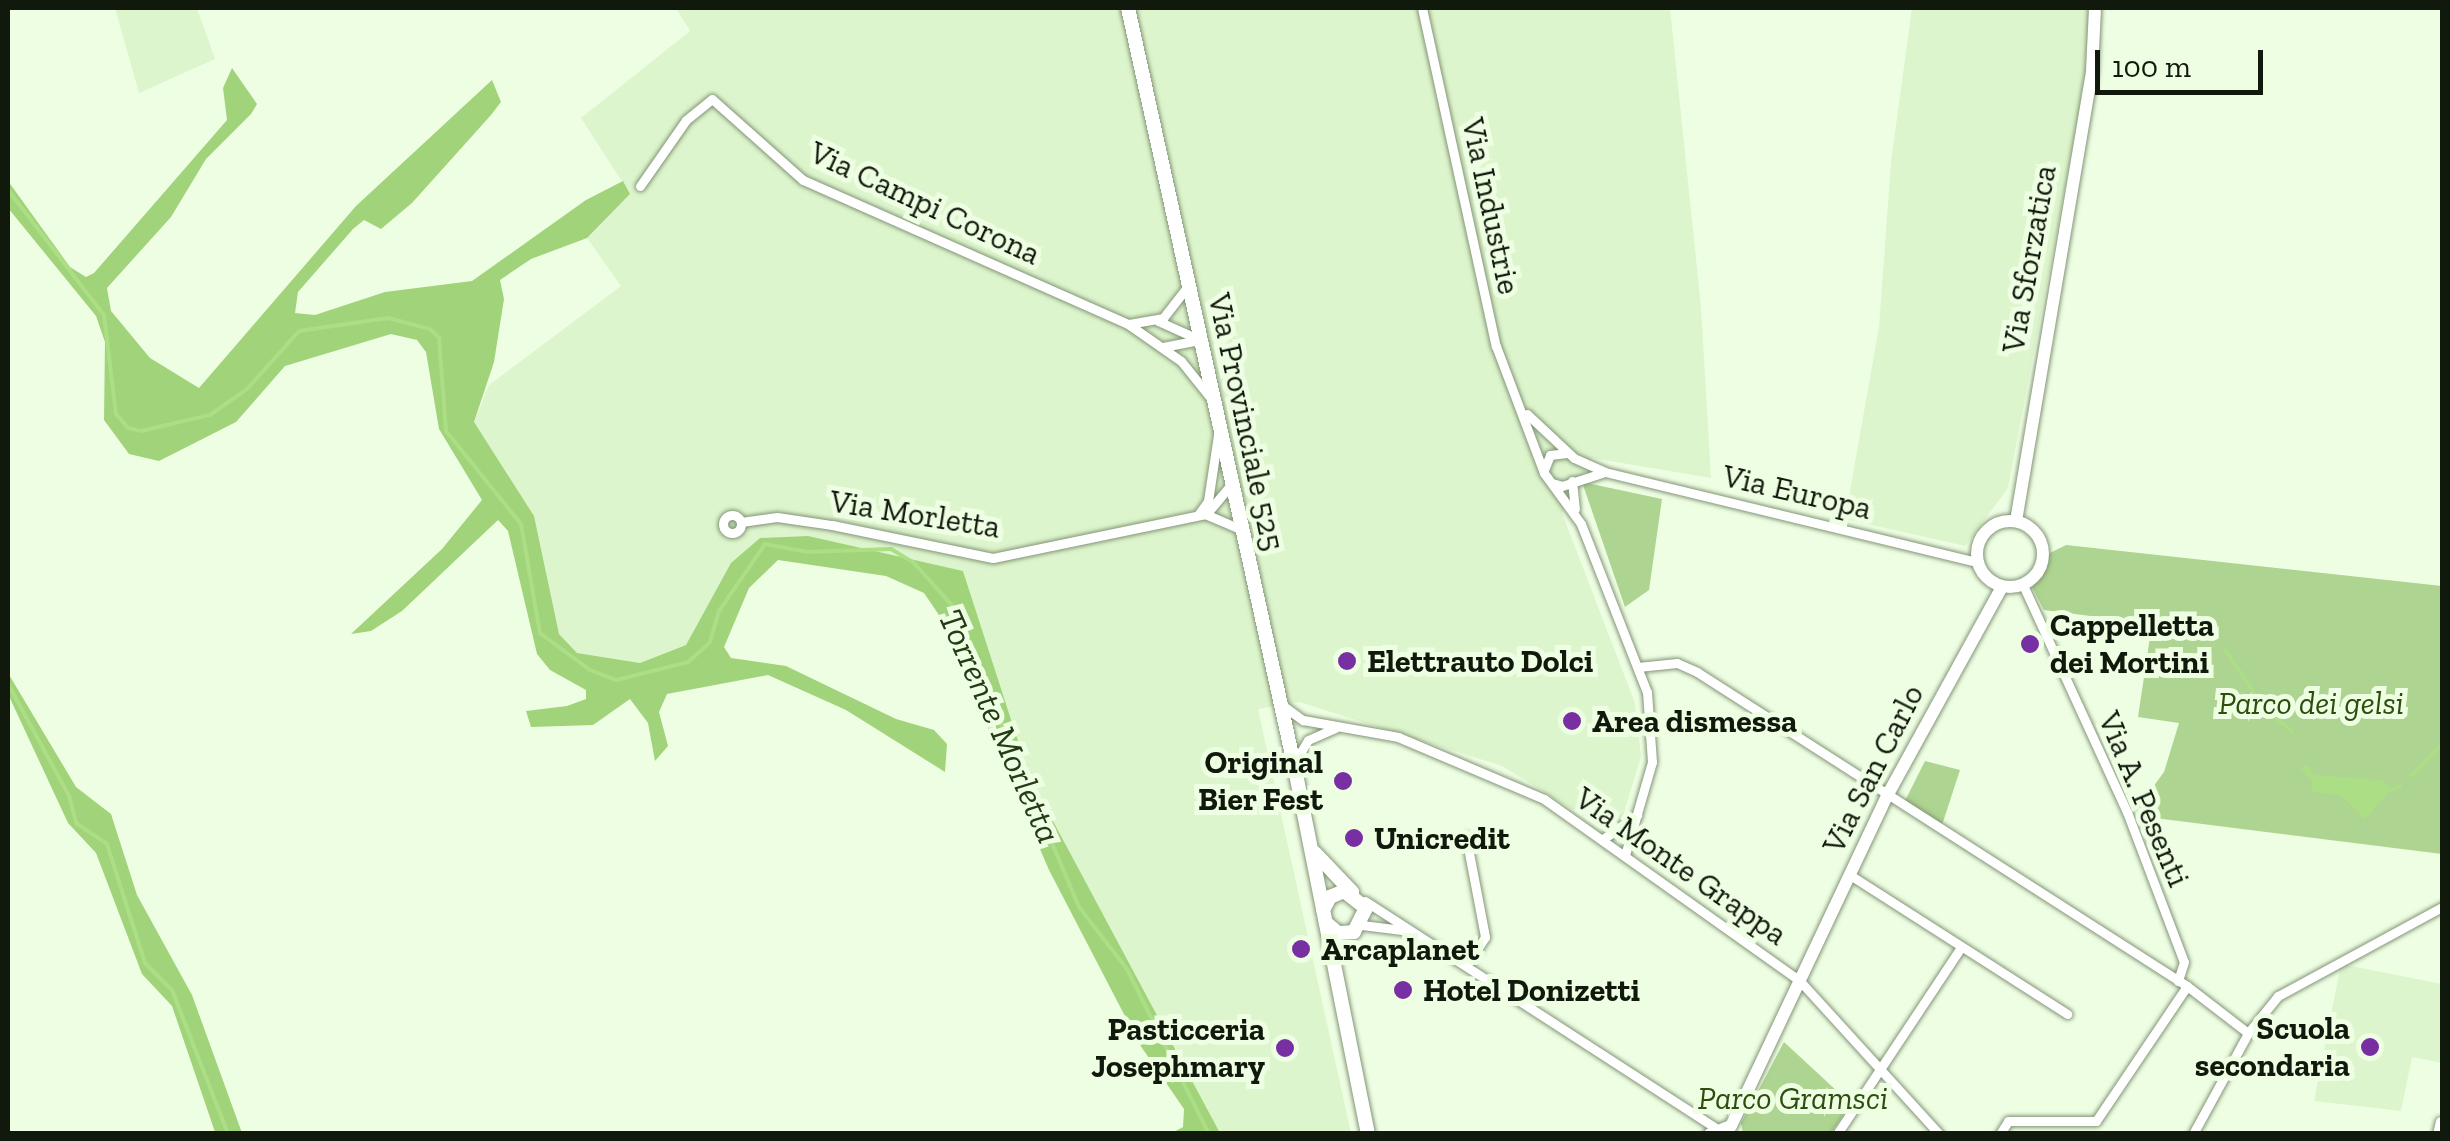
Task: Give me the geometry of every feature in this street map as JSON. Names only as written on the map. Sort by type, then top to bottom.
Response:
[{"type":"main road","name":"Via Provinciale 525","points":[[1128,8],[1294,764],[1368,1134]]},
{"type":"main road","points":[[1312,849],[1366,908],[1334,972]]},
{"type":"main road","points":[[1356,894],[1334,894],[1324,917],[1356,929]]},
{"type":"street","name":"Via Industrie","points":[[1422,8],[1496,346],[1524,410],[1546,476],[1575,510]]},
{"type":"street","name":"Via Sforzatica","points":[[2016,522],[2094,53],[2096,8]]},
{"type":"street","name":"Via Campi Corona","points":[[640,186],[663,148],[712,100],[803,180],[1128,324],[1160,346],[1213,400]]},
{"type":"street","points":[[1188,284],[1175,308],[1158,321],[1200,340]]},
{"type":"street","name":"Via Campi Corona","points":[[1128,324],[1158,321]]},
{"type":"street","points":[[1160,346],[1200,340]]},
{"type":"street","name":"Via Industrie","points":[[1524,410],[1570,456],[1575,510],[1638,667],[1653,726],[1639,814],[1625,856]]},
{"type":"street","points":[[1201,514],[1212,485],[1219,427]]},
{"type":"street","points":[[1570,456],[1550,455],[1546,476],[1562,486],[1573,480]]},
{"type":"street","name":"Via Europa","points":[[1570,456],[1605,472],[1978,562]]},
{"type":"street","name":"Via Europa","points":[[1573,480],[1605,472]]},
{"type":"street","points":[[1201,514],[1232,484]]},
{"type":"street","points":[[1201,514],[1242,529]]},
{"type":"street","name":"Via Morletta","points":[[741,522],[777,518],[832,525],[994,558],[1201,514]]},
{"type":"street","points":[[2016,522],[2033,530],[2042,546],[2040,568],[2023,585],[2002,587],[1978,562],[1985,533],[2016,522]]},
{"type":"street","name":"Via A. Pesenti","points":[[2023,585],[2127,812],[2184,962],[2183,983]]},
{"type":"street","name":"Via San Carlo","points":[[1734,1130],[1886,796],[2002,587]]},
{"type":"street","points":[[1638,667],[1677,663],[1697,672],[2183,983],[2248,1033]]},
{"type":"street","points":[[1280,704],[1303,720],[1338,727]]},
{"type":"street","points":[[1294,764],[1308,740],[1338,727]]},
{"type":"street","name":"Via Monte Grappa","points":[[1338,727],[1398,737],[1544,799],[1603,839],[1800,981],[1882,1067],[1938,1134]]},
{"type":"street","points":[[1603,839],[1639,814]]},
{"type":"street","points":[[1466,837],[1485,937],[1466,965]]},
{"type":"street","points":[[1850,875],[2067,1014]]},
{"type":"street","points":[[1356,894],[1712,1130],[1734,1130]]},
{"type":"street","points":[[2193,1134],[2248,1033],[2296,982],[2441,909]]},
{"type":"street","points":[[1356,929],[1413,931]]},
{"type":"street","points":[[1837,1134],[1960,949]]},
{"type":"street","points":[[2000,1134],[2008,1122],[2096,1121],[2183,983]]},
{"type":"street","points":[[2437,1134],[2440,1121]]},
{"type":"shaded area","points":[[115,8],[197,8],[215,59],[139,93]]},
{"type":"shaded area","points":[[676,8],[1670,8],[1701,307],[1711,478],[1592,458],[1562,513],[1635,703],[1641,757],[1622,819],[1603,828],[1502,766],[1299,702],[1258,709],[1351,1133],[1220,1133],[1030,778],[963,571],[760,538],[686,645],[640,663],[577,653],[559,634],[474,422],[489,385],[621,286],[587,238],[630,194],[581,118],[690,31]]},
{"type":"shaded area","points":[[1912,8],[2092,8],[2085,82],[2008,488],[1965,546],[1845,519],[1879,327],[1891,162]]},
{"type":"shaded area","points":[[232,68],[257,104],[206,159],[171,217],[107,288],[111,311],[150,358],[199,388],[356,206],[492,80],[501,102],[491,115],[412,203],[381,229],[364,220],[353,229],[298,292],[295,313],[315,315],[385,292],[472,281],[586,200],[623,181],[630,194],[587,238],[531,259],[500,280],[504,299],[494,362],[474,422],[534,516],[559,634],[577,653],[640,663],[686,645],[731,563],[760,538],[808,536],[963,571],[1030,778],[1220,1133],[1172,1133],[1183,1127],[1184,1109],[1140,1045],[1049,870],[973,694],[960,646],[924,593],[886,576],[778,560],[749,588],[724,647],[731,658],[786,666],[896,719],[934,730],[947,744],[945,772],[846,710],[768,675],[667,694],[659,712],[668,746],[655,761],[648,723],[630,699],[593,725],[531,727],[526,711],[567,706],[586,699],[586,690],[550,670],[537,654],[508,531],[498,520],[402,611],[371,631],[351,634],[442,549],[482,500],[439,429],[426,352],[417,340],[391,334],[285,366],[236,422],[159,461],[129,454],[104,420],[105,342],[96,316],[8,208],[8,181],[70,267],[86,277],[94,273],[227,120],[223,88]]},
{"type":"shaded area","points":[[8,673],[76,787],[111,814],[137,895],[192,995],[242,1133],[215,1132],[172,1006],[142,974],[96,853],[68,823],[8,694]]},
{"type":"shaded area","points":[[2308,765],[2314,775],[2382,780],[2391,790],[2365,819],[2341,796],[2311,791],[2312,780],[2300,768]]},
{"type":"shaded area","points":[[2341,964],[2442,984],[2442,1063],[2412,1057],[2401,1111],[2314,1101]]},
{"type":"green space","points":[[1582,482],[1662,499],[1649,590],[1625,607]]},
{"type":"green space","name":"Parco dei gelsi","points":[[2066,545],[2442,586],[2442,854],[2139,816],[2136,810],[2164,772],[2179,723],[2138,717],[2152,624],[2044,610],[2032,587],[2046,555]]},
{"type":"green space","points":[[1925,761],[1960,770],[1942,825],[1905,801]]},
{"type":"green space","name":"Parco Gramsci","points":[[1784,1042],[1851,1104],[1831,1133],[1743,1133],[1741,1123]]},
{"type":"waterway","name":"Torrente Morletta","points":[[8,190],[104,315],[116,414],[128,428],[141,431],[210,415],[247,389],[299,331],[388,318],[430,329],[439,338],[446,431],[521,524],[540,633],[590,670],[616,680],[688,662],[710,642],[719,611],[765,544],[807,552],[891,549],[913,562],[951,604],[1079,907],[1127,969],[1209,1134]]},
{"type":"waterway","points":[[2225,650],[2267,711],[2292,731]]},
{"type":"waterway","points":[[8,684],[69,796],[76,823],[107,844],[145,963],[172,990],[228,1134]]},
{"type":"waterway","points":[[2412,775],[2442,744]]},
{"type":"waterway","points":[[2391,790],[2400,786]]},
{"type":"place","name":"Cappelletta dei Mortini","points":[[2030,644]]},
{"type":"place","name":"Elettrauto Dolci","points":[[1347,661]]},
{"type":"place","name":"Area dismessa","points":[[1572,721]]},
{"type":"place","name":"Original Bier Fest","points":[[1343,781]]},
{"type":"place","name":"Unicredit","points":[[1354,838]]},
{"type":"place","name":"Arcaplanet","points":[[1301,949]]},
{"type":"place","name":"Hotel Donizetti","points":[[1403,990]]},
{"type":"place","name":"Scuola secondaria","points":[[2370,1047]]},
{"type":"place","name":"Pasticceria Josephmary","points":[[1285,1048]]}]
